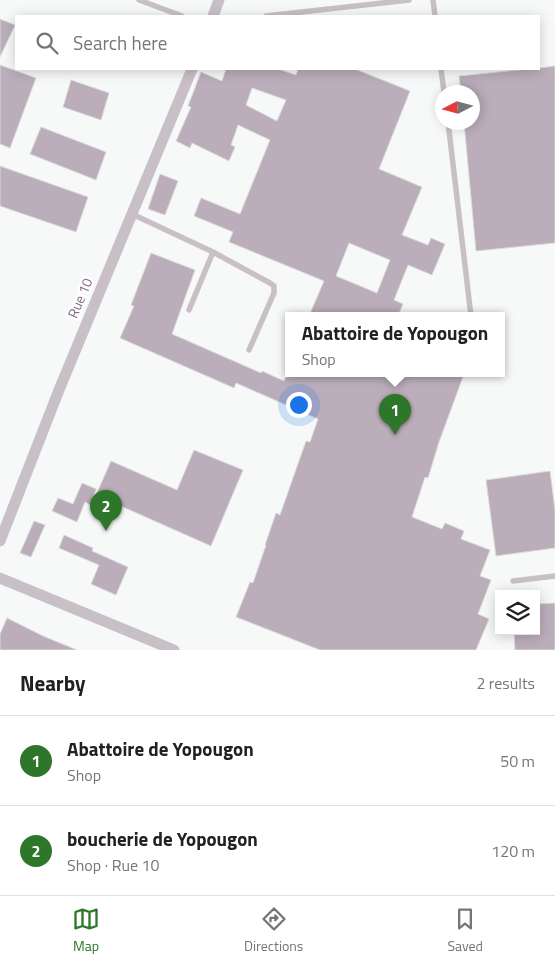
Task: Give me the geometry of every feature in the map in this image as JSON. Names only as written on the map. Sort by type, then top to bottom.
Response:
[{"type":"street","points":[[213,15],[219,0]]},
{"type":"street","name":"Rue 10","points":[[0,541],[59,390],[192,70]]},
{"type":"street","points":[[0,578],[174,650]]},
{"type":"lane","points":[[139,0],[179,15]]},
{"type":"lane","points":[[275,15],[409,0]]},
{"type":"lane","points":[[433,0],[435,15]]},
{"type":"lane","points":[[441,70],[443,85]]},
{"type":"lane","points":[[449,130],[471,312]]},
{"type":"lane","points":[[132,214],[213,252],[274,286],[274,293],[249,350]]},
{"type":"lane","points":[[190,310],[213,252]]},
{"type":"lane","points":[[513,581],[555,576]]},
{"type":"building","points":[[0,19],[15,25],[0,57]]},
{"type":"building","points":[[0,65],[36,78],[10,148],[0,144]]},
{"type":"building","points":[[555,66],[555,243],[476,251],[465,130],[480,130],[480,85],[460,85],[459,76],[518,70],[540,70],[540,68]]},
{"type":"building","points":[[226,70],[281,70],[296,75],[298,70],[358,70],[410,91],[379,169],[422,187],[402,235],[428,245],[431,238],[445,244],[432,275],[408,265],[394,300],[403,304],[400,312],[311,312],[324,281],[229,242],[233,232],[194,216],[201,198],[240,214],[270,140],[238,125],[231,145],[235,147],[229,161],[192,143],[190,148],[176,141],[191,107],[188,106],[201,72],[222,81]],"holes":[[[252,88],[286,100],[277,121],[246,105]],[[349,243],[390,260],[377,293],[336,276]]]},
{"type":"building","points":[[71,80],[109,93],[101,120],[63,107]]},
{"type":"building","points":[[41,127],[106,152],[96,180],[30,154]]},
{"type":"building","points":[[0,166],[88,197],[76,232],[0,206]]},
{"type":"building","points":[[160,174],[178,181],[165,215],[148,209]]},
{"type":"building","points":[[151,253],[195,270],[172,334],[261,373],[262,371],[284,381],[286,377],[463,377],[428,478],[425,477],[412,517],[442,529],[445,523],[464,531],[461,539],[490,550],[480,576],[491,580],[478,614],[489,619],[476,650],[320,650],[236,617],[250,582],[253,583],[276,513],[280,515],[306,441],[310,442],[318,419],[236,383],[234,388],[120,338],[134,306],[131,305]]},
{"type":"building","points":[[194,450],[243,470],[211,546],[96,495],[111,461],[177,490]]},
{"type":"building","points":[[550,471],[555,510],[555,548],[496,556],[486,480]]},
{"type":"building","points":[[82,483],[96,489],[90,505],[85,502],[77,522],[52,511],[58,498],[73,504]]},
{"type":"building","points":[[34,521],[45,525],[31,557],[20,553]]},
{"type":"building","points":[[64,535],[93,548],[92,551],[128,567],[116,595],[91,584],[99,565],[59,548]]},
{"type":"building","points":[[555,603],[555,650],[515,650],[514,635],[540,635],[540,604]]},
{"type":"building","points":[[7,618],[77,650],[0,650],[0,634]]},
{"type":"place","name":"Abattoire de Yopougon","points":[[395,435]]},
{"type":"place","name":"boucherie de Yopougon","points":[[106,531]]}]
